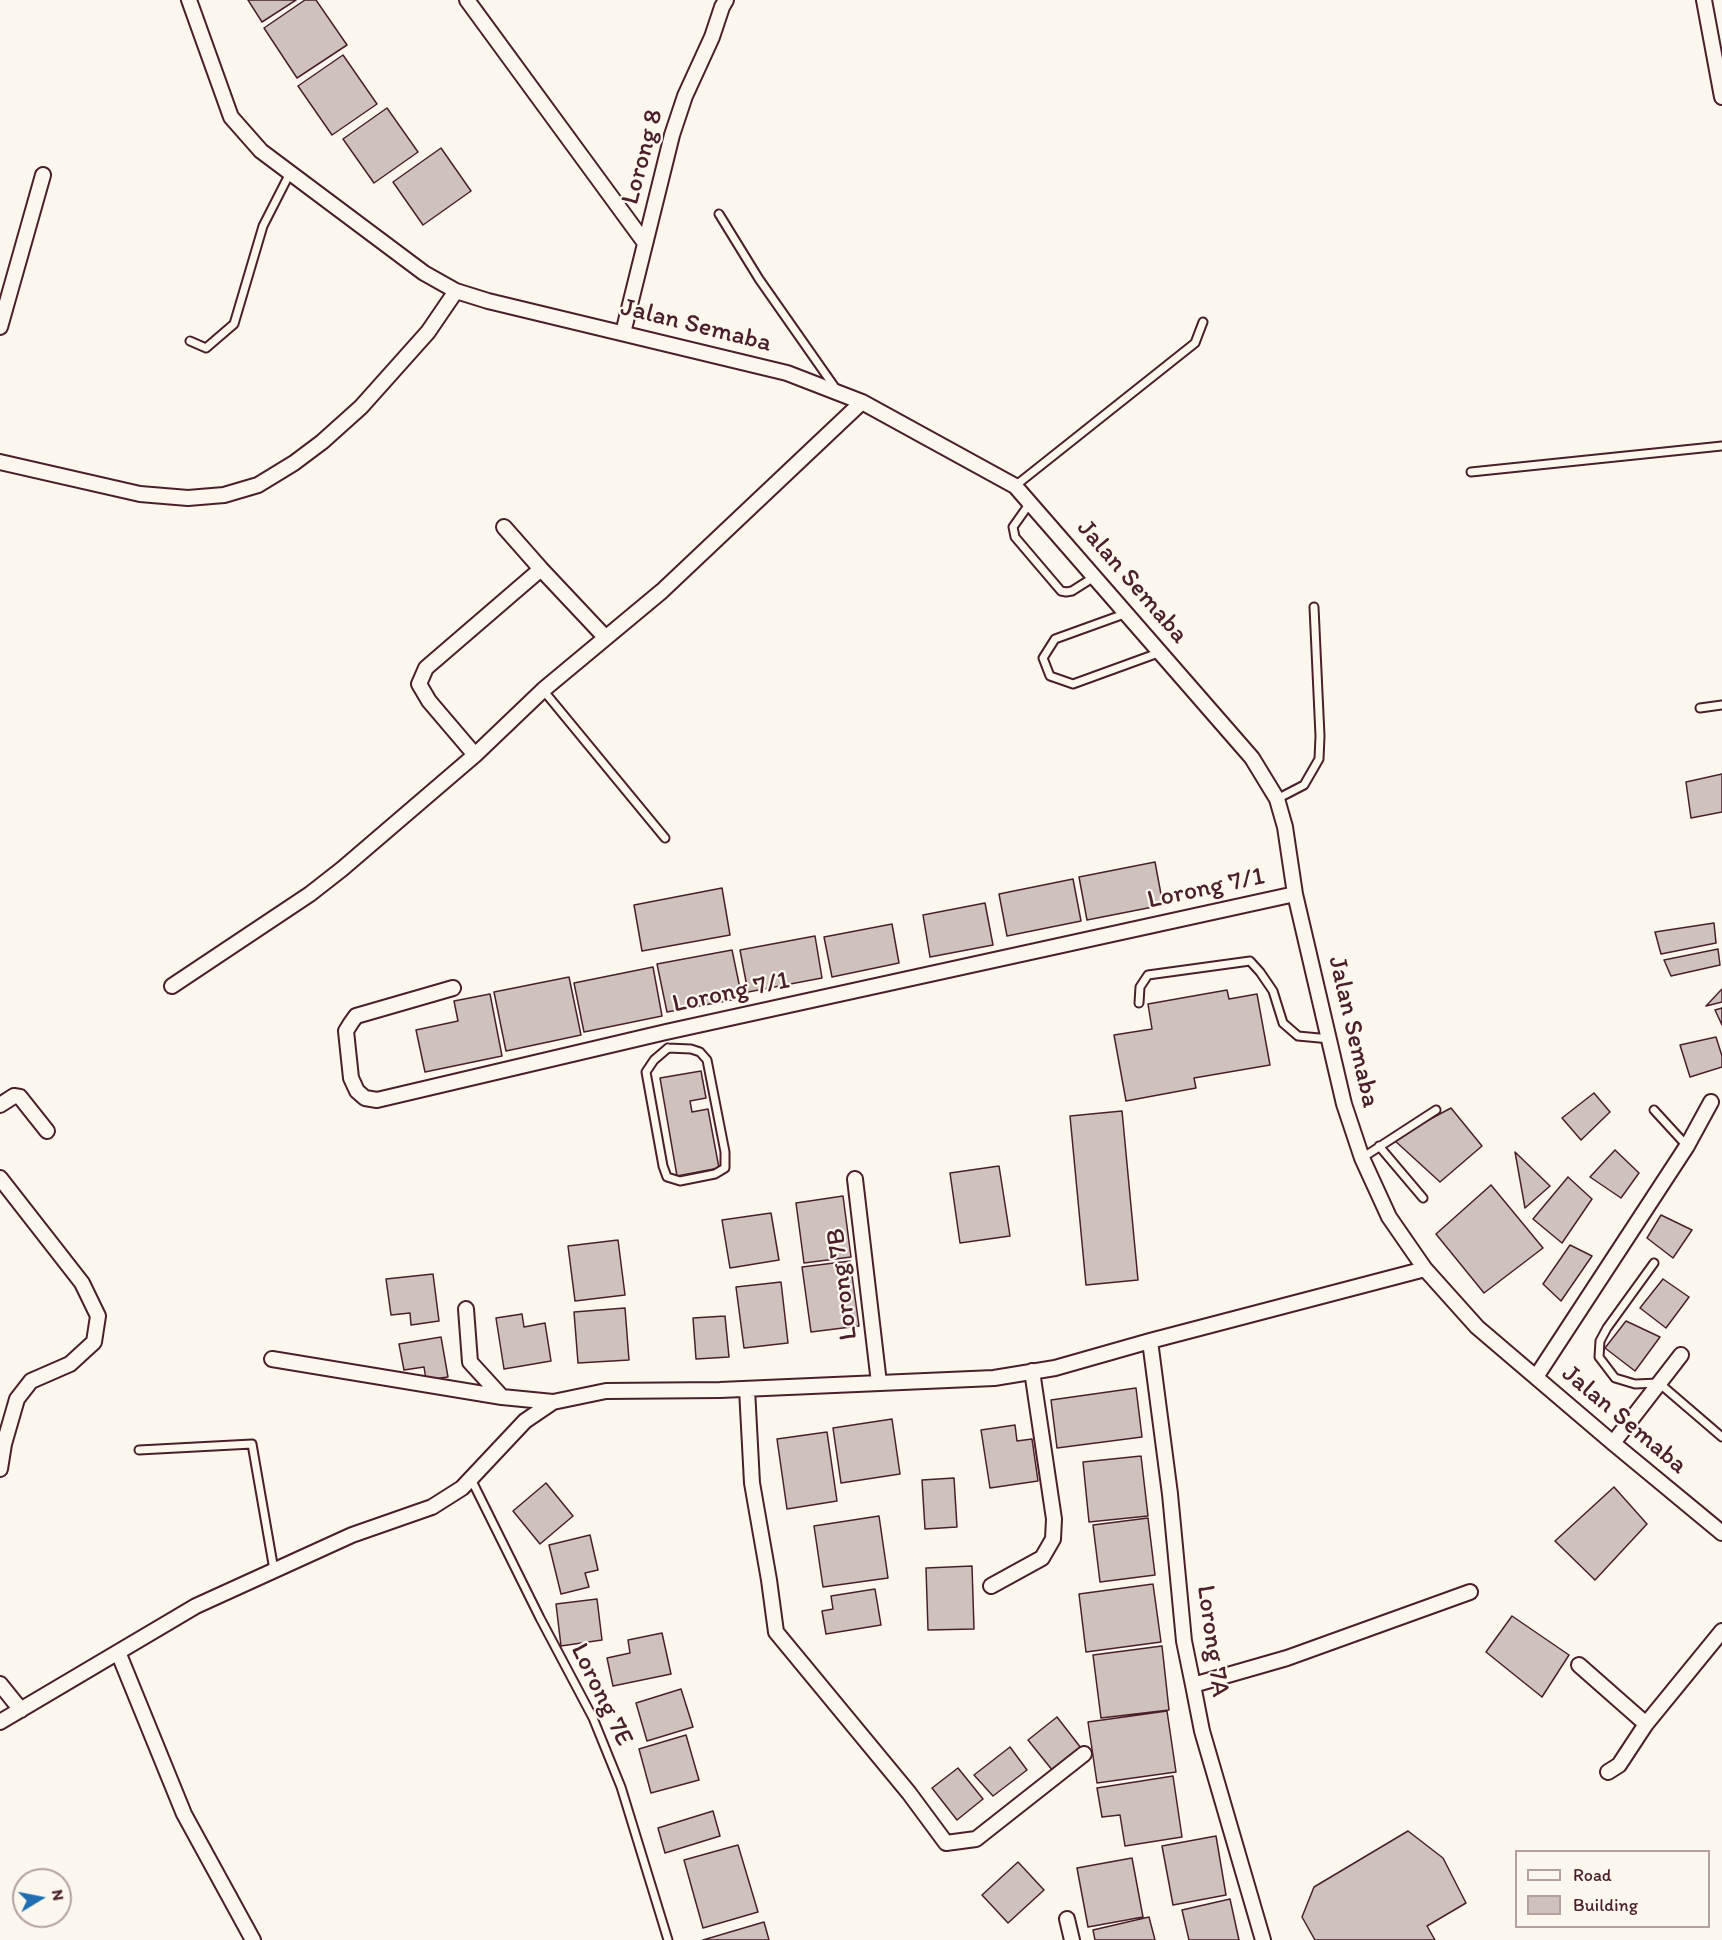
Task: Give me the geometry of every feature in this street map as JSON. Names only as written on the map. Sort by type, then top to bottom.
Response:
[{"type":"street","name":"Jalan Semaba","points":[[189,0],[231,117],[261,151],[424,273],[456,291],[488,301],[788,373],[862,402],[1015,486],[1252,758],[1277,799],[1285,827],[1296,894],[1344,1104],[1362,1158],[1389,1217],[1425,1269],[1477,1327],[1612,1443],[1722,1533]]},
{"type":"street","points":[[467,0],[645,243]]},
{"type":"street","points":[[1704,0],[1722,97]]},
{"type":"street","name":"Lorong 8","points":[[623,333],[672,135],[685,96],[712,36],[722,2]]},
{"type":"street","points":[[0,327],[43,175]]},
{"type":"street","points":[[0,462],[140,494],[178,497],[224,495],[258,485],[294,463],[322,442],[361,407],[428,332],[456,291]]},
{"type":"street","points":[[172,987],[310,894],[342,869],[475,755],[543,690],[662,591],[862,402]]},
{"type":"street","points":[[504,527],[605,637]]},
{"type":"street","points":[[475,755],[429,701],[420,684],[426,668],[541,569]]},
{"type":"street","name":"Lorong 7/1","points":[[453,988],[356,1016],[346,1031],[351,1078],[357,1091],[365,1098],[377,1100],[666,1032],[1296,894]]},
{"type":"street","points":[[0,1105],[14,1096],[20,1097],[47,1131]]},
{"type":"street","points":[[1536,1377],[1687,1146],[1711,1102]]},
{"type":"street","points":[[0,1178],[82,1283],[98,1316],[94,1342],[70,1364],[31,1381],[17,1399],[4,1444],[0,1469]]},
{"type":"street","name":"Lorong 7B","points":[[855,1179],[879,1383]]},
{"type":"street","points":[[272,1359],[502,1397],[553,1401],[606,1391],[747,1389],[994,1378],[1055,1368],[1425,1269]]},
{"type":"street","points":[[466,1309],[471,1362],[502,1397]]},
{"type":"street","name":"Lorong 7A","points":[[1150,1341],[1170,1494],[1184,1641],[1192,1685],[1202,1731],[1263,1940]]},
{"type":"street","points":[[1612,1443],[1681,1355]]},
{"type":"street","points":[[991,1586],[1042,1558],[1053,1539],[1054,1519],[1032,1371]]},
{"type":"street","points":[[747,1389],[752,1483],[776,1632],[909,1793],[946,1843],[976,1839],[1084,1754]]},
{"type":"street","points":[[0,1722],[196,1605],[352,1535],[432,1507],[462,1488],[525,1421],[553,1401]]},
{"type":"street","points":[[1192,1685],[1287,1658],[1470,1592]]},
{"type":"street","points":[[1608,1772],[1619,1764],[1646,1724],[1722,1631]]},
{"type":"street","points":[[118,1652],[184,1815],[253,1940]]},
{"type":"street","points":[[1579,1665],[1646,1724]]},
{"type":"street","points":[[0,1684],[21,1710]]},
{"type":"street","points":[[1067,1919],[1072,1940]]},
{"type":"lane","points":[[190,341],[206,348],[234,324],[263,226],[290,173]]},
{"type":"lane","points":[[719,214],[759,279],[839,393]]},
{"type":"lane","points":[[1015,486],[1195,343],[1203,322]]},
{"type":"lane","points":[[1471,472],[1722,446]]},
{"type":"lane","points":[[1030,502],[1013,527],[1016,537],[1061,591],[1072,591],[1094,577]]},
{"type":"lane","points":[[1277,799],[1304,785],[1319,759],[1314,607]]},
{"type":"lane","points":[[1127,613],[1055,639],[1043,658],[1050,676],[1073,684],[1161,652]]},
{"type":"lane","points":[[543,690],[665,838]]},
{"type":"lane","points":[[1700,708],[1722,705]]},
{"type":"lane","points":[[1138,1004],[1140,987],[1148,975],[1250,961],[1273,991],[1283,1023],[1298,1036],[1330,1039]]},
{"type":"lane","points":[[666,1032],[668,1048]]},
{"type":"lane","points":[[668,1048],[691,1049],[700,1052],[706,1060],[725,1152],[725,1168],[715,1174],[680,1181],[667,1177],[646,1072],[654,1060],[668,1048]]},
{"type":"lane","points":[[1362,1158],[1436,1110]]},
{"type":"lane","points":[[1654,1110],[1687,1146]]},
{"type":"lane","points":[[1379,1146],[1423,1198]]},
{"type":"lane","points":[[1654,1263],[1607,1328],[1600,1341],[1599,1357],[1615,1378],[1635,1384],[1659,1383],[1722,1437]]},
{"type":"lane","points":[[139,1450],[252,1444],[274,1570]]},
{"type":"lane","name":"Lorong 7E","points":[[471,1479],[593,1718],[621,1787],[668,1940]]},
{"type":"building","points":[[248,0],[296,0],[262,22]]},
{"type":"building","points":[[305,0],[316,0],[347,45],[297,78],[264,28]]},
{"type":"building","points":[[343,55],[377,104],[332,135],[298,86]]},
{"type":"building","points":[[387,108],[418,152],[374,183],[343,139]]},
{"type":"building","points":[[441,148],[471,191],[423,225],[393,182]]},
{"type":"building","points":[[1722,774],[1722,812],[1691,818],[1686,782]]},
{"type":"building","points":[[1155,862],[1163,905],[1087,920],[1079,877]]},
{"type":"building","points":[[1073,879],[1081,921],[1007,936],[999,894]]},
{"type":"building","points":[[722,888],[730,935],[642,951],[634,905]]},
{"type":"building","points":[[985,903],[993,945],[930,957],[923,915]]},
{"type":"building","points":[[1714,923],[1716,943],[1661,954],[1655,932]]},
{"type":"building","points":[[892,924],[899,963],[832,977],[824,937]]},
{"type":"building","points":[[815,936],[822,978],[748,992],[740,950]]},
{"type":"building","points":[[1718,949],[1720,965],[1671,976],[1664,960]]},
{"type":"building","points":[[732,950],[742,998],[667,1012],[657,964]]},
{"type":"building","points":[[653,967],[662,1016],[584,1032],[574,983]]},
{"type":"building","points":[[569,977],[581,1035],[506,1051],[494,992]]},
{"type":"building","points":[[1722,989],[1722,1002],[1706,1006]]},
{"type":"building","points":[[1227,990],[1229,999],[1257,994],[1270,1065],[1194,1078],[1196,1088],[1126,1101],[1114,1035],[1152,1029],[1148,1004]]},
{"type":"building","points":[[490,994],[502,1056],[425,1072],[416,1030],[458,1021],[454,1001]]},
{"type":"building","points":[[1722,1008],[1722,1025],[1715,1010]]},
{"type":"building","points":[[1716,1037],[1722,1056],[1722,1067],[1690,1077],[1680,1045]]},
{"type":"building","points":[[701,1071],[706,1098],[690,1101],[692,1112],[708,1109],[719,1168],[677,1176],[660,1078]]},
{"type":"building","points":[[1594,1093],[1610,1112],[1581,1140],[1562,1118]]},
{"type":"building","points":[[1451,1108],[1482,1146],[1440,1182],[1393,1139]]},
{"type":"building","points":[[1122,1111],[1138,1280],[1086,1285],[1070,1116]]},
{"type":"building","points":[[1615,1150],[1639,1173],[1621,1198],[1590,1177]]},
{"type":"building","points":[[1515,1152],[1550,1186],[1525,1208]]},
{"type":"building","points":[[999,1166],[1010,1236],[960,1243],[950,1173]]},
{"type":"building","points":[[1568,1177],[1592,1199],[1562,1243],[1533,1219]]},
{"type":"building","points":[[1491,1185],[1543,1248],[1484,1293],[1436,1234]]},
{"type":"building","points":[[843,1196],[851,1257],[804,1263],[796,1203]]},
{"type":"building","points":[[771,1213],[779,1260],[730,1268],[722,1220]]},
{"type":"building","points":[[1661,1215],[1692,1230],[1673,1258],[1647,1238]]},
{"type":"building","points":[[618,1240],[625,1295],[575,1301],[568,1246]]},
{"type":"building","points":[[1570,1245],[1592,1256],[1561,1301],[1543,1284]]},
{"type":"building","points":[[850,1261],[859,1326],[811,1332],[802,1267]]},
{"type":"building","points":[[433,1274],[439,1321],[411,1325],[410,1313],[391,1315],[386,1279]]},
{"type":"building","points":[[1663,1279],[1689,1297],[1666,1328],[1640,1308]]},
{"type":"building","points":[[781,1282],[788,1343],[744,1348],[736,1287]]},
{"type":"building","points":[[625,1308],[629,1360],[578,1363],[574,1312]]},
{"type":"building","points":[[522,1314],[524,1327],[545,1323],[551,1361],[504,1369],[496,1318]]},
{"type":"building","points":[[725,1316],[729,1357],[696,1359],[693,1318]]},
{"type":"building","points":[[1626,1321],[1660,1337],[1635,1371],[1605,1348]]},
{"type":"building","points":[[441,1337],[448,1377],[426,1380],[424,1367],[404,1370],[399,1344]]},
{"type":"building","points":[[1136,1388],[1142,1437],[1057,1448],[1051,1400]]},
{"type":"building","points":[[892,1419],[900,1474],[841,1483],[833,1428]]},
{"type":"building","points":[[1015,1425],[1017,1441],[1032,1439],[1038,1481],[990,1488],[981,1430]]},
{"type":"building","points":[[827,1432],[837,1501],[787,1509],[777,1439]]},
{"type":"building","points":[[1141,1456],[1148,1516],[1089,1522],[1083,1462]]},
{"type":"building","points":[[954,1478],[957,1527],[925,1529],[922,1480]]},
{"type":"building","points":[[546,1483],[573,1516],[540,1544],[513,1511]]},
{"type":"building","points":[[1614,1487],[1647,1524],[1595,1580],[1555,1541]]},
{"type":"building","points":[[879,1516],[888,1578],[823,1587],[814,1526]]},
{"type":"building","points":[[1148,1518],[1155,1575],[1100,1582],[1093,1525]]},
{"type":"building","points":[[590,1535],[598,1570],[585,1573],[589,1587],[561,1594],[549,1545]]},
{"type":"building","points":[[972,1566],[974,1629],[928,1630],[926,1568]]},
{"type":"building","points":[[1153,1584],[1161,1642],[1086,1652],[1079,1594]]},
{"type":"building","points":[[875,1589],[881,1625],[826,1634],[822,1611],[833,1609],[831,1596]]},
{"type":"building","points":[[597,1599],[602,1640],[561,1646],[556,1604]]},
{"type":"building","points":[[1512,1616],[1569,1655],[1542,1697],[1486,1652]]},
{"type":"building","points":[[662,1633],[671,1674],[613,1686],[607,1658],[630,1653],[628,1640]]},
{"type":"building","points":[[1162,1646],[1169,1710],[1101,1718],[1093,1655]]},
{"type":"building","points":[[681,1689],[693,1727],[647,1741],[636,1703]]},
{"type":"building","points":[[1167,1711],[1176,1772],[1097,1783],[1088,1722]]},
{"type":"building","points":[[1057,1717],[1081,1748],[1053,1771],[1028,1740]]},
{"type":"building","points":[[686,1735],[699,1780],[651,1793],[639,1749]]},
{"type":"building","points":[[1010,1747],[1027,1770],[993,1796],[974,1775]]},
{"type":"building","points":[[958,1768],[983,1799],[957,1820],[932,1788]]},
{"type":"building","points":[[1173,1776],[1182,1837],[1125,1846],[1120,1815],[1102,1817],[1097,1788]]},
{"type":"building","points":[[713,1811],[720,1836],[665,1853],[658,1828]]},
{"type":"building","points":[[1408,1831],[1443,1858],[1466,1903],[1427,1926],[1435,1940],[1315,1940],[1302,1917],[1314,1887]]},
{"type":"building","points":[[1216,1836],[1226,1895],[1173,1905],[1162,1846]]},
{"type":"building","points":[[738,1845],[758,1912],[703,1928],[684,1860]]},
{"type":"building","points":[[1132,1858],[1143,1917],[1088,1927],[1077,1868]]},
{"type":"building","points":[[1018,1862],[1044,1890],[1008,1923],[982,1895]]},
{"type":"building","points":[[1230,1899],[1239,1940],[1189,1940],[1182,1910]]},
{"type":"building","points":[[1149,1917],[1155,1940],[1095,1940],[1093,1930]]},
{"type":"building","points":[[764,1922],[769,1940],[703,1940]]}]
